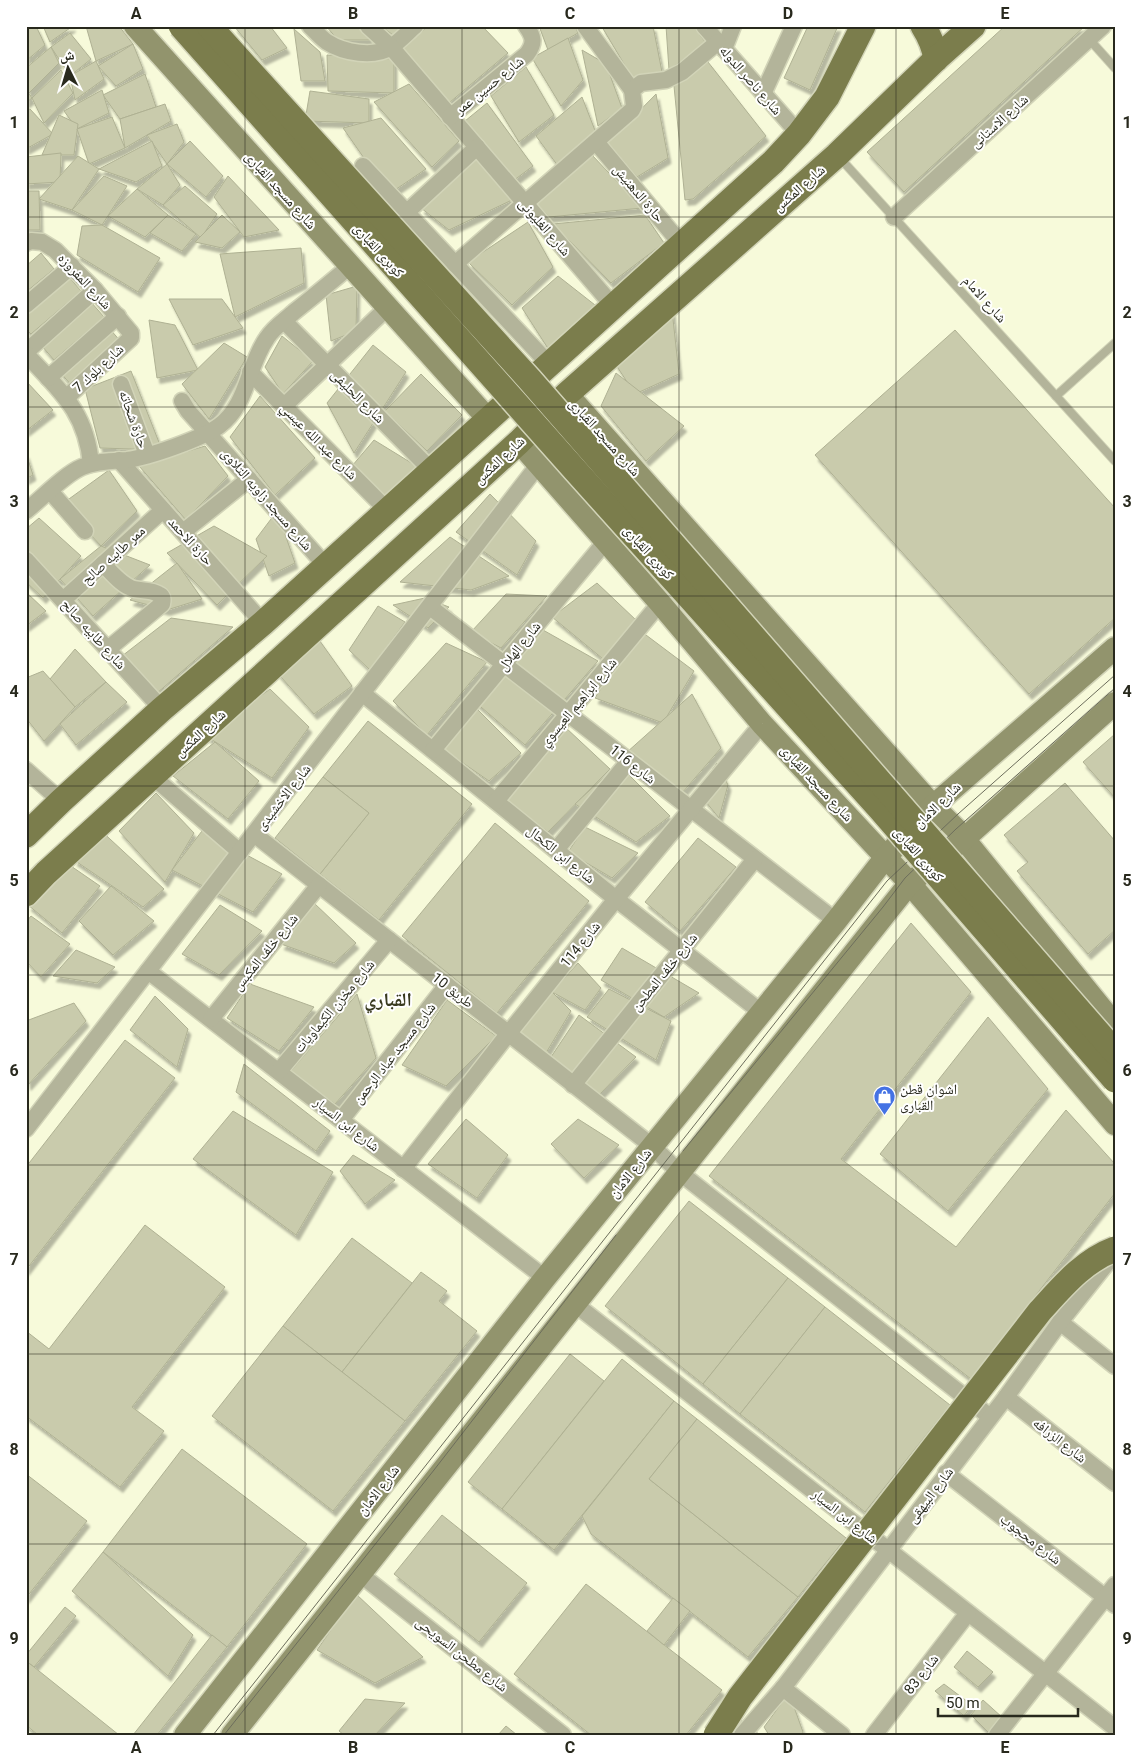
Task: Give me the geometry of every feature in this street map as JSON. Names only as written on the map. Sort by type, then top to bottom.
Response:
[{"type":"main road","name":"كوبرى القبارى","points":[[181,26],[582,478],[880,809],[1115,1080]]},
{"type":"main road","name":"كوبرى القبارى","points":[[209,26],[530,380],[1115,1052]]},
{"type":"main road","points":[[26,835],[162,709],[263,623],[773,162],[799,134],[827,97],[862,26]]},
{"type":"main road","points":[[923,26],[931,40],[936,59]]},
{"type":"main road","name":"شارع المكس","points":[[26,894],[46,873],[519,442],[566,394],[837,155],[972,26]]},
{"type":"main road","points":[[716,1735],[740,1697],[1040,1311],[1082,1268],[1115,1249]]},
{"type":"street","name":"شارع مسجد القبارى","points":[[135,26],[488,419]]},
{"type":"street","name":"شارع الغليونى","points":[[368,26],[391,47],[614,306]]},
{"type":"street","points":[[317,28],[327,42],[342,49],[370,53],[379,52],[391,47],[415,26]]},
{"type":"street","name":"شارع حسين عمر","points":[[450,116],[528,54],[533,46],[532,38],[526,26]]},
{"type":"street","points":[[454,264],[632,110],[634,106],[632,90],[585,26]]},
{"type":"street","name":"شارع ناصر الدوله","points":[[704,26],[799,134]]},
{"type":"street","points":[[632,90],[641,83],[666,80],[682,72],[721,45],[733,26]]},
{"type":"street","points":[[763,94],[794,26]]},
{"type":"street","name":"شارع الاستانى","points":[[894,217],[1103,26]]},
{"type":"street","name":"حارة الدهنيش","points":[[596,142],[682,245]]},
{"type":"street","points":[[406,212],[477,147]]},
{"type":"street","points":[[363,166],[549,364]]},
{"type":"street","name":"شارع المفروزه","points":[[26,243],[31,241],[42,242],[56,250],[129,328],[131,338]]},
{"type":"street","points":[[26,305],[72,266]]},
{"type":"street","points":[[26,512],[76,469],[91,464],[147,455],[209,433],[221,425],[239,403],[247,385],[250,372],[267,336],[350,266]]},
{"type":"street","points":[[91,464],[86,433],[80,418],[66,398],[26,353],[94,290]]},
{"type":"street","points":[[284,406],[387,308]]},
{"type":"street","points":[[48,378],[118,316]]},
{"type":"street","name":"شارع الحليفى","points":[[284,321],[432,470]]},
{"type":"street","name":"شارع بلوك 7","points":[[66,398],[131,338]]},
{"type":"street","name":"شارع عبد الله عيسي","points":[[250,372],[387,510]]},
{"type":"street","name":"حارة شحاته","points":[[120,384],[147,455]]},
{"type":"street","name":"شارع مسجد القبارى","points":[[566,394],[933,806],[956,829],[1115,1025]]},
{"type":"street","name":"شارع مسجد زاويه التلاوى","points":[[182,401],[188,411],[326,566]]},
{"type":"street","name":"شارع مسجد القبارى","points":[[519,442],[660,603],[762,724],[909,884],[1115,1124]]},
{"type":"street","name":"حارة الاحمد","points":[[119,460],[263,623]]},
{"type":"street","name":"شارع الاخشيدى","points":[[26,1129],[539,464]]},
{"type":"street","points":[[183,532],[249,479]]},
{"type":"street","points":[[50,491],[85,531]]},
{"type":"street","name":"ممر طابيه صالح","points":[[63,600],[163,510]]},
{"type":"street","name":"شارع الهلال","points":[[433,750],[606,541]]},
{"type":"street","name":"شارع طابيه صالح","points":[[26,560],[162,709]]},
{"type":"street","points":[[103,564],[125,585],[134,589],[156,593],[162,597],[163,601],[162,604],[108,650]]},
{"type":"street","name":"شارع ابراهيم العيسوي","points":[[496,801],[660,603]]},
{"type":"street","name":"شارع 116","points":[[430,607],[836,920]]},
{"type":"street","name":"شارع الامان","points":[[185,1735],[545,1278],[885,858],[933,806],[1115,648]]},
{"type":"street","name":"شارع ابن الكحال","points":[[362,693],[616,899],[761,1012]]},
{"type":"street","points":[[232,1735],[909,884],[964,839],[1115,703]]},
{"type":"street","name":"شارع 114","points":[[403,1169],[616,899],[762,724]]},
{"type":"street","points":[[556,850],[629,761]]},
{"type":"street","points":[[26,770],[61,801]]},
{"type":"street","points":[[152,776],[240,852]]},
{"type":"street","name":"طريق 10","points":[[254,834],[652,1146],[679,1172],[990,1416]]},
{"type":"street","name":"شارع خلف المطحن","points":[[573,1085],[755,859]]},
{"type":"street","name":"شارع خلف المكبس","points":[[211,1019],[319,885]]},
{"type":"street","name":"شارع مخزن الكيماويات","points":[[279,1072],[389,940]]},
{"type":"street","name":"شارع ابن السيار","points":[[148,971],[545,1278]]},
{"type":"street","name":"شارع مسجد عباد الرحمن","points":[[341,1120],[447,985]]},
{"type":"street","name":"شارع البيهقى","points":[[742,1735],[783,1688],[1006,1397],[1060,1322],[1115,1253]]},
{"type":"street","name":"شارع ابن السيار","points":[[576,1304],[1115,1728]]},
{"type":"street","points":[[1060,1322],[1115,1366]]},
{"type":"street","name":"شارع الزرافه","points":[[1006,1397],[1115,1483]]},
{"type":"street","name":"شارع محجوب","points":[[946,1473],[1111,1596]]},
{"type":"street","name":"شارع مطحن السويحى","points":[[360,1574],[564,1735]]},
{"type":"street","points":[[998,1735],[1045,1673],[1111,1596]]},
{"type":"street","name":"شارع 83","points":[[874,1735],[968,1613]]},
{"type":"street","points":[[783,1688],[842,1735]]},
{"type":"lane","points":[[1089,39],[1115,68]]},
{"type":"lane","name":"شارع الامام","points":[[837,155],[1115,460]]},
{"type":"lane","points":[[1056,396],[1115,343]]},
{"type":"building","points":[[26,26],[36,26],[45,45],[26,61]]},
{"type":"building","points":[[43,26],[73,26],[50,42]]},
{"type":"building","points":[[86,26],[119,26],[133,44],[96,61]]},
{"type":"building","points":[[234,26],[270,26],[287,48],[262,60]]},
{"type":"building","points":[[326,26],[365,26],[370,40],[338,40]]},
{"type":"building","points":[[381,26],[408,26],[393,35]]},
{"type":"building","points":[[428,26],[482,26],[508,53],[449,103],[403,48]]},
{"type":"building","points":[[539,26],[575,26],[578,33],[548,50]]},
{"type":"building","points":[[653,26],[662,72],[633,79],[602,27]]},
{"type":"building","points":[[666,26],[693,26],[706,43],[669,70]]},
{"type":"building","points":[[808,26],[838,26],[810,90],[784,78]]},
{"type":"building","points":[[1005,26],[1085,26],[904,192],[867,152]]},
{"type":"building","points":[[294,29],[320,52],[325,81],[301,81]]},
{"type":"building","points":[[70,33],[91,59],[70,76],[51,47]]},
{"type":"building","points":[[568,38],[583,80],[561,106],[532,58]]},
{"type":"building","points":[[133,44],[143,69],[116,86],[98,66]]},
{"type":"building","points":[[51,47],[59,63],[29,93],[26,85],[26,68]]},
{"type":"building","points":[[582,50],[606,64],[622,108],[598,126]]},
{"type":"building","points":[[327,55],[394,59],[394,93],[328,91]]},
{"type":"building","points":[[96,61],[104,79],[75,100],[70,76]]},
{"type":"building","points":[[708,62],[766,136],[693,199],[685,200],[674,86]]},
{"type":"building","points":[[526,67],[554,115],[519,142],[491,96]]},
{"type":"building","points":[[61,70],[73,93],[44,123],[32,98]]},
{"type":"building","points":[[145,74],[156,107],[120,119],[103,95]]},
{"type":"building","points":[[409,84],[459,141],[432,167],[374,102]]},
{"type":"building","points":[[26,89],[32,98],[26,103]]},
{"type":"building","points":[[102,90],[109,113],[77,129],[64,111]]},
{"type":"building","points":[[310,91],[369,99],[369,123],[305,121]]},
{"type":"building","points":[[656,94],[668,158],[637,177],[608,143]]},
{"type":"building","points":[[582,97],[596,133],[558,166],[536,136]]},
{"type":"building","points":[[487,103],[533,166],[513,181],[465,121]]},
{"type":"building","points":[[165,104],[171,121],[125,148],[120,119]]},
{"type":"building","points":[[30,109],[53,134],[26,149],[26,110]]},
{"type":"building","points":[[59,115],[78,124],[74,155],[42,155]]},
{"type":"building","points":[[112,117],[125,148],[89,164],[77,129]]},
{"type":"building","points":[[381,118],[426,169],[389,194],[343,128]]},
{"type":"building","points":[[177,124],[184,142],[167,164],[147,135]]},
{"type":"building","points":[[152,141],[162,166],[136,182],[99,169]]},
{"type":"building","points":[[190,141],[223,176],[206,197],[167,164]]},
{"type":"building","points":[[61,153],[60,182],[26,184],[26,157]]},
{"type":"building","points":[[482,153],[512,200],[449,230],[421,208]]},
{"type":"building","points":[[592,155],[642,208],[549,217],[537,204]]},
{"type":"building","points":[[78,156],[99,169],[72,210],[39,199]]},
{"type":"building","points":[[167,164],[180,185],[163,205],[137,189]]},
{"type":"building","points":[[104,176],[127,186],[102,225],[72,210]]},
{"type":"building","points":[[228,176],[279,230],[244,237],[214,197]]},
{"type":"building","points":[[185,186],[217,214],[201,238],[163,205]]},
{"type":"building","points":[[137,189],[168,215],[145,237],[108,216]]},
{"type":"building","points":[[26,191],[39,191],[40,230],[26,230]]},
{"type":"building","points":[[168,215],[196,234],[182,251],[150,233]]},
{"type":"building","points":[[222,215],[240,232],[222,248],[195,242]]},
{"type":"building","points":[[645,215],[664,243],[611,283],[553,224]]},
{"type":"building","points":[[528,222],[553,267],[512,305],[468,262]]},
{"type":"building","points":[[102,225],[160,258],[138,292],[77,255],[82,226]]},
{"type":"building","points":[[301,248],[304,283],[235,317],[220,254]]},
{"type":"building","points":[[41,253],[54,269],[26,292],[26,266]]},
{"type":"building","points":[[68,276],[81,291],[31,334],[26,329],[26,312]]},
{"type":"building","points":[[558,276],[595,305],[549,350],[522,308]]},
{"type":"building","points":[[357,286],[356,331],[331,341],[326,295]]},
{"type":"building","points":[[169,299],[222,299],[243,328],[193,345]]},
{"type":"building","points":[[91,302],[104,317],[54,360],[41,345]]},
{"type":"building","points":[[672,310],[679,374],[635,394],[614,362]]},
{"type":"building","points":[[149,320],[175,325],[198,370],[157,378]]},
{"type":"building","points":[[109,328],[122,343],[72,386],[59,371]]},
{"type":"building","points":[[955,330],[1115,508],[1115,618],[1029,694],[815,455]]},
{"type":"building","points":[[282,336],[313,361],[283,394],[265,367]]},
{"type":"building","points":[[224,343],[247,357],[209,419],[182,384]]},
{"type":"building","points":[[373,345],[406,372],[354,453],[327,403]]},
{"type":"building","points":[[131,371],[162,450],[100,448],[85,389]]},
{"type":"building","points":[[616,373],[684,426],[646,461],[601,406]]},
{"type":"building","points":[[421,374],[462,415],[427,451],[385,411]]},
{"type":"building","points":[[26,381],[53,410],[26,431]]},
{"type":"building","points":[[260,396],[315,458],[275,495],[230,437]]},
{"type":"building","points":[[374,440],[418,467],[385,499],[352,466]]},
{"type":"building","points":[[205,446],[228,476],[186,520],[139,466]]},
{"type":"building","points":[[26,453],[33,475],[26,479]]},
{"type":"building","points":[[109,470],[137,511],[101,546],[62,504]]},
{"type":"building","points":[[490,494],[536,541],[517,575],[456,532]]},
{"type":"building","points":[[277,511],[295,563],[269,576],[256,539]]},
{"type":"building","points":[[39,518],[81,556],[43,598],[26,582],[26,529]]},
{"type":"building","points":[[214,526],[267,556],[217,605],[167,553]]},
{"type":"building","points":[[450,537],[509,576],[471,590],[400,582]]},
{"type":"building","points":[[101,546],[150,565],[93,616],[60,579]]},
{"type":"building","points":[[177,563],[202,599],[167,610],[130,600]]},
{"type":"building","points":[[597,583],[637,621],[603,659],[552,617]]},
{"type":"building","points":[[26,592],[46,611],[26,626]]},
{"type":"building","points":[[506,594],[547,596],[501,648],[471,632]]},
{"type":"building","points":[[425,598],[449,607],[428,628],[393,605]]},
{"type":"building","points":[[378,606],[405,622],[370,670],[349,650]]},
{"type":"building","points":[[171,618],[233,627],[156,694],[122,656]]},
{"type":"building","points":[[638,629],[694,671],[663,723],[595,698]]},
{"type":"building","points":[[312,630],[352,686],[314,714],[272,667]]},
{"type":"building","points":[[543,630],[598,661],[525,745],[474,701]]},
{"type":"building","points":[[446,643],[487,662],[427,735],[393,701]]},
{"type":"building","points":[[75,649],[106,682],[75,707],[50,679]]},
{"type":"building","points":[[43,671],[75,707],[44,741],[26,718],[26,678]]},
{"type":"building","points":[[106,682],[127,702],[76,745],[60,724]]},
{"type":"building","points":[[270,689],[309,727],[272,778],[206,736]]},
{"type":"building","points":[[692,694],[721,748],[682,793],[626,753]]},
{"type":"building","points":[[478,710],[521,753],[489,781],[437,745]]},
{"type":"building","points":[[368,721],[472,804],[379,920],[320,874],[369,813],[323,777]]},
{"type":"building","points":[[565,727],[610,769],[548,832],[507,801]]},
{"type":"building","points":[[1115,734],[1115,798],[1083,762]]},
{"type":"building","points":[[215,742],[259,781],[228,819],[173,776]]},
{"type":"building","points":[[717,763],[728,785],[719,818],[697,791]]},
{"type":"building","points":[[618,764],[670,816],[636,842],[575,804]]},
{"type":"building","points":[[323,777],[369,813],[320,874],[275,838]]},
{"type":"building","points":[[1065,783],[1115,841],[1115,930],[1088,954],[1017,871],[1028,862],[1004,835]]},
{"type":"building","points":[[156,793],[194,833],[165,882],[119,831]]},
{"type":"building","points":[[495,823],[589,901],[497,1013],[402,936]]},
{"type":"building","points":[[97,827],[164,889],[143,907],[74,860]]},
{"type":"building","points":[[585,827],[638,853],[612,878],[568,852]]},
{"type":"building","points":[[202,831],[282,874],[253,912],[172,870]]},
{"type":"building","points":[[698,838],[736,867],[680,931],[645,902]]},
{"type":"building","points":[[68,864],[100,886],[62,933],[28,905]]},
{"type":"building","points":[[111,886],[154,921],[113,955],[79,921]]},
{"type":"building","points":[[314,903],[356,943],[334,963],[281,944]]},
{"type":"building","points":[[220,905],[262,931],[219,975],[182,954]]},
{"type":"building","points":[[31,916],[70,944],[41,977],[26,961],[26,922]]},
{"type":"building","points":[[911,923],[971,992],[841,1159],[956,1247],[1066,1110],[1115,1164],[1115,1193],[971,1379],[709,1176]]},
{"type":"building","points":[[622,948],[699,993],[664,1017],[601,980]]},
{"type":"building","points":[[76,950],[115,967],[97,983],[53,976]]},
{"type":"building","points":[[578,963],[601,988],[585,1010],[552,992]]},
{"type":"building","points":[[250,984],[314,1007],[279,1051],[227,1018]]},
{"type":"building","points":[[609,989],[671,1021],[656,1060],[587,1017]]},
{"type":"building","points":[[552,992],[571,1011],[546,1053],[512,1029]]},
{"type":"building","points":[[357,994],[376,1058],[335,1104],[290,1072]]},
{"type":"building","points":[[155,996],[188,1029],[177,1067],[130,1030]]},
{"type":"building","points":[[447,1000],[496,1036],[446,1086],[402,1065]]},
{"type":"building","points":[[74,1003],[86,1021],[28,1085],[26,1073],[26,1021]]},
{"type":"building","points":[[579,1015],[636,1057],[600,1094],[551,1057]]},
{"type":"building","points":[[988,1017],[1048,1089],[948,1211],[880,1154]]},
{"type":"building","points":[[125,1040],[175,1078],[26,1270],[26,1167]]},
{"type":"building","points":[[244,1064],[330,1131],[316,1151],[236,1092]]},
{"type":"building","points":[[233,1111],[333,1172],[296,1235],[193,1159]]},
{"type":"building","points":[[466,1119],[508,1155],[477,1198],[428,1164]]},
{"type":"building","points":[[578,1119],[619,1145],[584,1178],[551,1144]]},
{"type":"building","points":[[353,1155],[395,1180],[365,1204],[340,1171]]},
{"type":"building","points":[[689,1201],[788,1278],[703,1384],[605,1306]]},
{"type":"building","points":[[145,1225],[225,1287],[132,1407],[164,1431],[120,1487],[26,1416],[26,1331],[49,1349]]},
{"type":"building","points":[[352,1238],[412,1283],[342,1372],[283,1326]]},
{"type":"building","points":[[421,1272],[447,1291],[439,1301],[477,1331],[405,1421],[342,1372]]},
{"type":"building","points":[[788,1278],[825,1307],[740,1414],[703,1384]]},
{"type":"building","points":[[825,1307],[950,1405],[865,1512],[740,1414]]},
{"type":"building","points":[[283,1326],[405,1421],[333,1511],[212,1416]]},
{"type":"building","points":[[570,1354],[604,1381],[502,1509],[468,1482]]},
{"type":"building","points":[[622,1359],[674,1401],[554,1550],[502,1509]]},
{"type":"building","points":[[674,1401],[697,1419],[649,1479],[798,1597],[748,1657],[591,1534],[582,1516]]},
{"type":"building","points":[[697,1419],[846,1538],[798,1597],[649,1479]]},
{"type":"building","points":[[182,1449],[307,1544],[227,1647],[103,1552]]},
{"type":"building","points":[[26,1474],[87,1521],[26,1598]]},
{"type":"building","points":[[442,1515],[527,1583],[479,1642],[394,1574]]},
{"type":"building","points":[[103,1552],[193,1635],[168,1676],[72,1591]]},
{"type":"building","points":[[586,1584],[722,1690],[686,1735],[591,1735],[514,1674]]},
{"type":"building","points":[[356,1594],[423,1657],[375,1683],[317,1650]]},
{"type":"building","points":[[673,1598],[690,1611],[664,1645],[647,1631]]},
{"type":"building","points":[[65,1607],[76,1616],[34,1667],[26,1661],[26,1655]]},
{"type":"building","points":[[212,1635],[227,1647],[157,1735],[133,1735]]},
{"type":"building","points":[[967,1651],[993,1672],[978,1687],[954,1667]]},
{"type":"building","points":[[26,1661],[119,1735],[38,1735],[26,1725]]},
{"type":"building","points":[[944,1684],[972,1705],[964,1716],[935,1691]]},
{"type":"building","points":[[789,1693],[803,1732],[802,1735],[769,1735],[764,1727]]},
{"type":"building","points":[[365,1699],[405,1703],[375,1735],[344,1735],[339,1731]]},
{"type":"building","points":[[983,1700],[1003,1718],[989,1733],[971,1715]]},
{"type":"building","points":[[738,1718],[760,1735],[725,1735]]},
{"type":"building","points":[[506,1726],[517,1735],[498,1735]]},
{"type":"tram line","points":[[213,1735],[887,881],[958,814],[1115,675]]},
{"type":"tram line","points":[[683,1151],[905,878],[956,829],[1115,688]]},
{"type":"tram line","points":[[224,1735],[434,1470],[616,1235]]},
{"type":"place","name":"اشوان قطن القبارى","points":[[884,1116]]},
{"type":"district","name":"القباري","points":[[388,999]]}]
